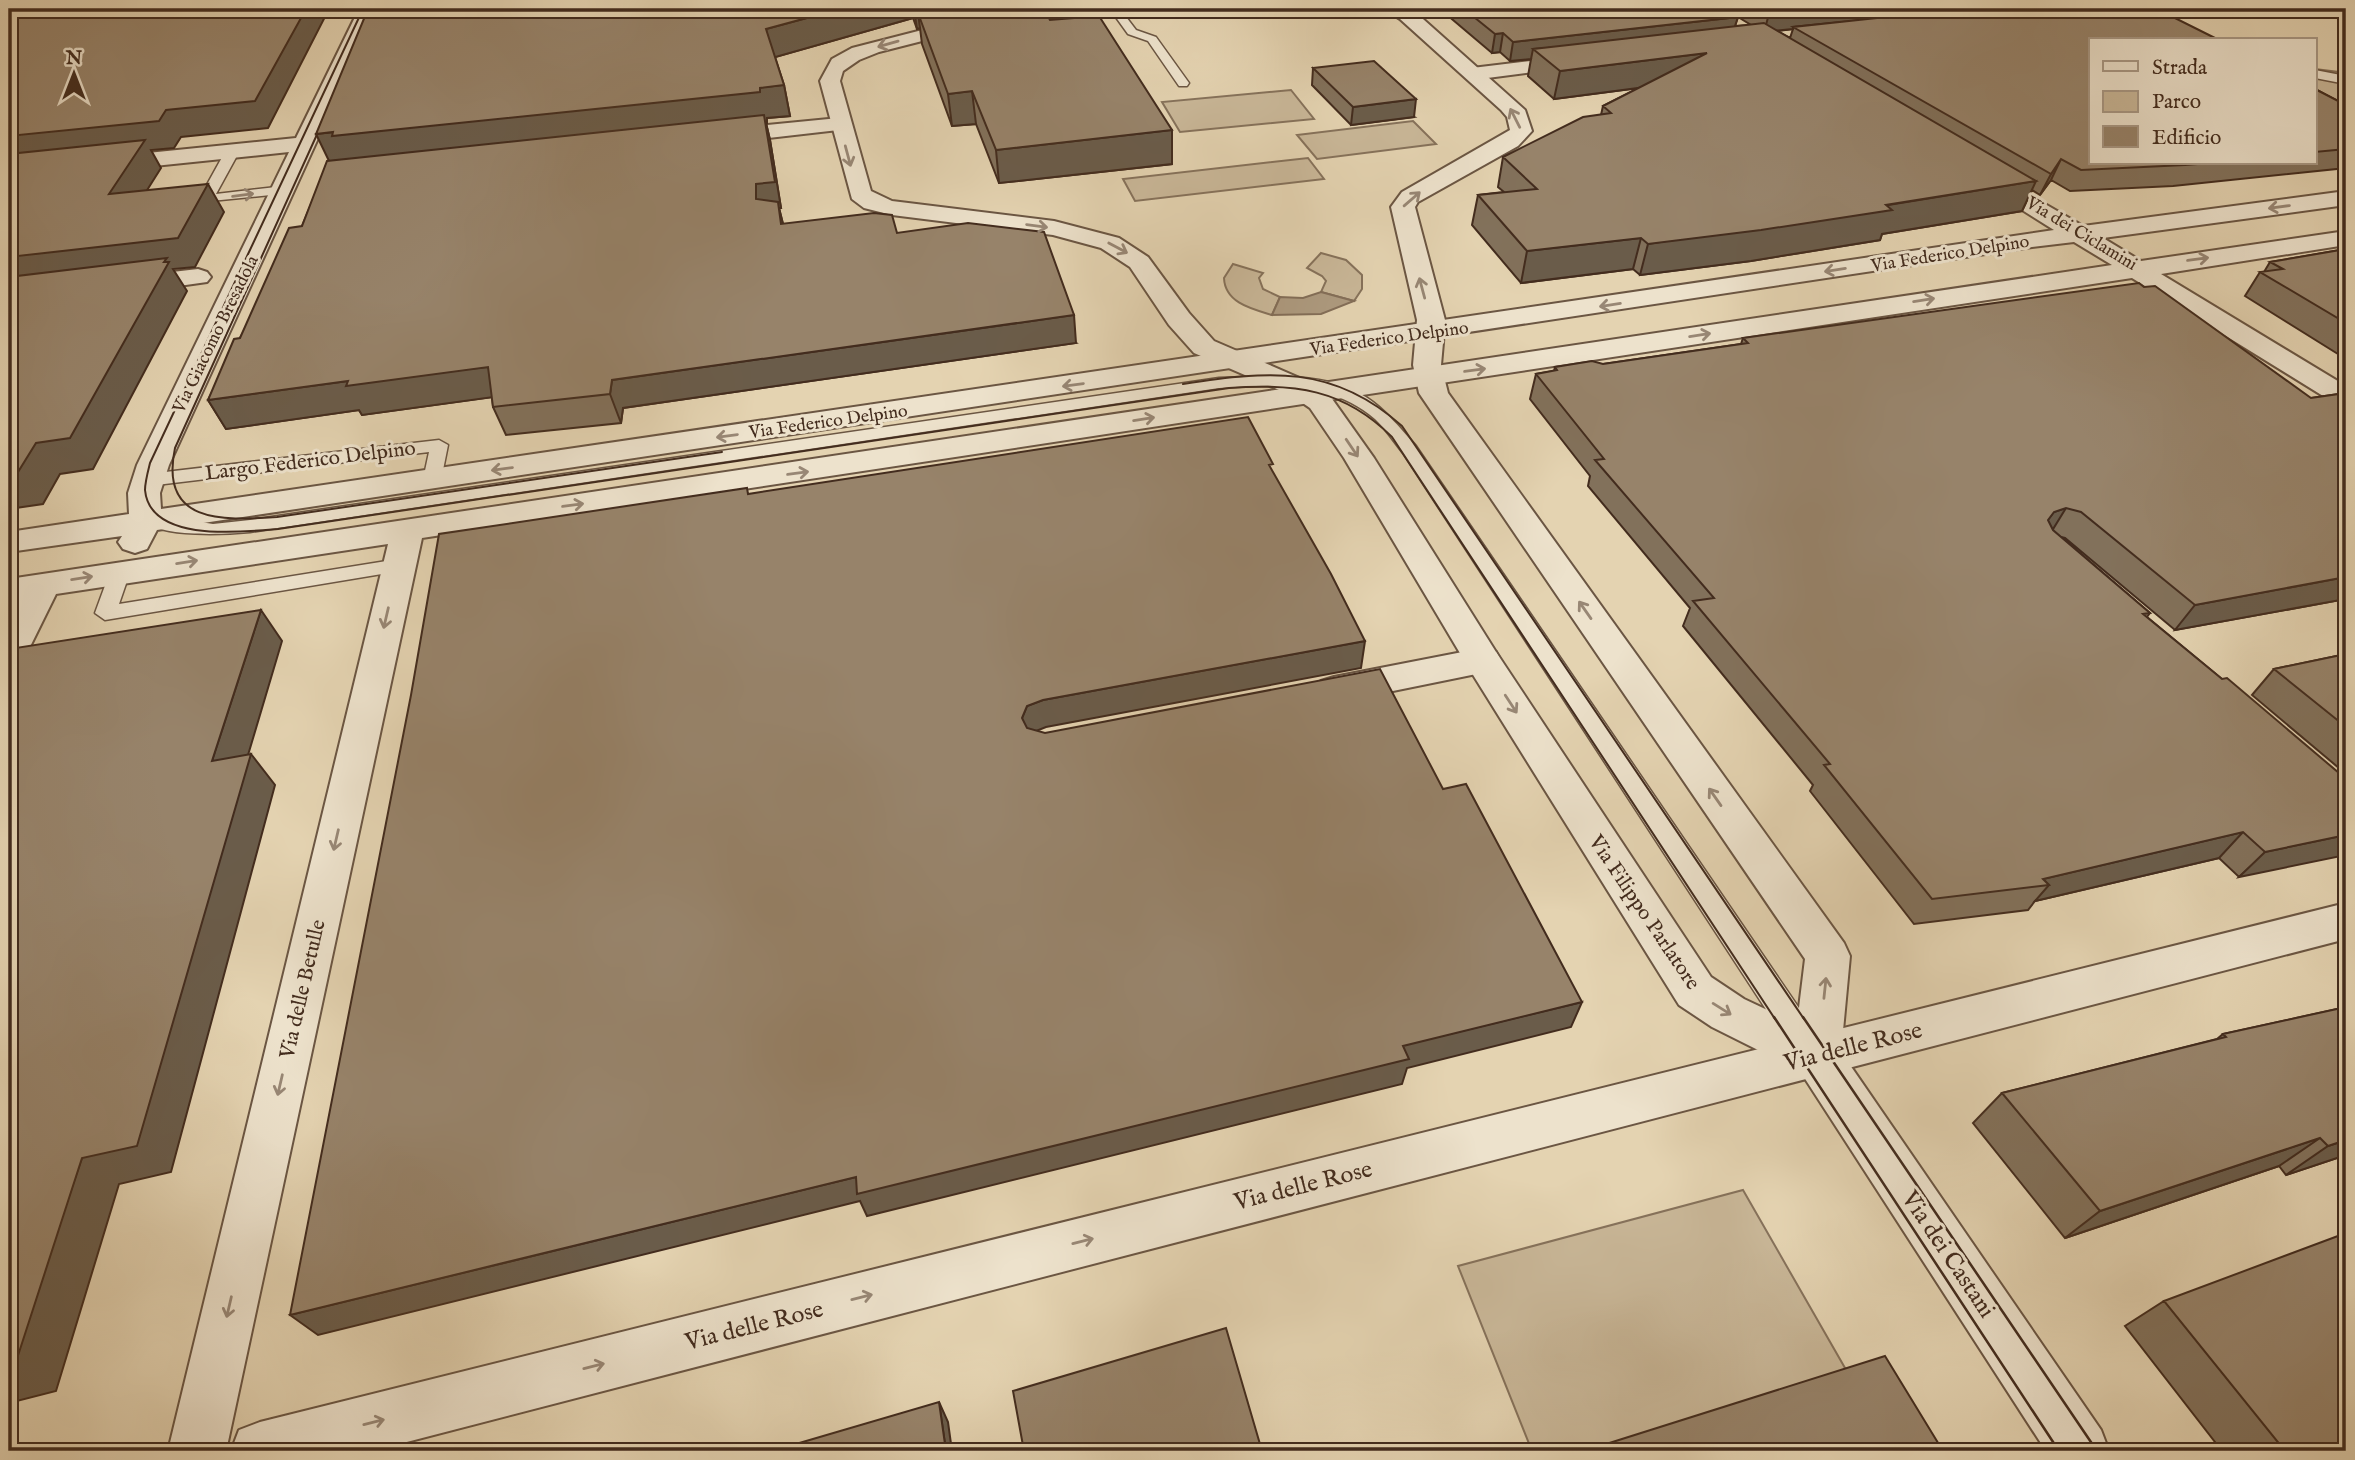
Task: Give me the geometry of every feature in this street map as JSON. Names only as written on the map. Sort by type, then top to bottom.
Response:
[{"type":"street","points":[[9,174],[306,144],[368,9]]},
{"type":"street","points":[[1025,9],[883,45],[848,57],[830,75],[839,124],[856,185],[865,198],[900,210],[1079,233],[1126,252],[1139,262],[1193,337],[1217,356],[1274,379],[1324,392]]},
{"type":"street","points":[[1393,9],[1406,15],[1517,115],[1521,131],[1510,141],[1410,197],[1403,207],[1432,332],[1428,377],[1443,409],[1828,956],[1817,1056]]},
{"type":"street","points":[[1472,74],[1599,59]]},
{"type":"street","points":[[699,139],[839,124]]},
{"type":"street","name":"Via Giacomo Bresadola","points":[[148,480],[186,392],[294,184],[306,144]]},
{"type":"street","name":"Via dei Ciclamini","points":[[1959,161],[2138,267],[2346,398]]},
{"type":"street","name":"Via Federico Delpino","points":[[415,519],[1233,361],[2082,233],[2346,198]]},
{"type":"street","points":[[9,590],[415,519],[836,467],[2138,267],[2346,238]]},
{"type":"street","points":[[103,288],[198,277]]},
{"type":"street","name":"Via Filippo Parlatore","points":[[1324,392],[1328,412],[1483,661],[1695,991],[1728,1013],[1817,1056]]},
{"type":"street","points":[[120,572],[146,520],[143,500],[148,480]]},
{"type":"street","name":"Largo Federico Delpino","points":[[9,542],[146,520],[415,519]]},
{"type":"street","name":"Via delle Betulle","points":[[197,1451],[415,519]]},
{"type":"street","points":[[9,654],[43,585]]},
{"type":"street","points":[[1307,695],[1483,661]]},
{"type":"street","name":"Via delle Rose","points":[[260,1451],[2346,921]]},
{"type":"street","name":"Via dei Castani","points":[[1817,1056],[2080,1451]]},
{"type":"lane","points":[[1115,9],[1132,32],[1152,39],[1183,83]]},
{"type":"lane","points":[[2316,74],[2346,80]]},
{"type":"lane","points":[[232,152],[206,199],[294,184]]},
{"type":"lane","name":"Via Federico Delpino","points":[[415,519],[1200,386],[1274,379]]},
{"type":"lane","points":[[1324,392],[1375,411],[1410,450],[1777,1003],[1817,1056]]},
{"type":"lane","name":"Largo Federico Delpino","points":[[148,480],[439,445],[415,519]]},
{"type":"green space","points":[[2316,69],[2346,73],[2346,117],[2316,102]]},
{"type":"green space","points":[[1291,90],[1314,119],[1180,132],[1162,102]]},
{"type":"green space","points":[[1413,121],[1436,144],[1317,159],[1297,135]]},
{"type":"green space","points":[[1308,158],[1324,179],[1135,201],[1123,179]]},
{"type":"green space","points":[[1321,253],[1346,260],[1362,275],[1362,289],[1354,301],[1321,292],[1326,281],[1307,268]]},
{"type":"green space","points":[[1233,264],[1263,273],[1259,278],[1263,289],[1280,297],[1272,315],[1241,304],[1229,293],[1224,278]]},
{"type":"green space","points":[[1743,1190],[1849,1375],[1591,1451],[1532,1451],[1458,1266]]},
{"type":"shaded area","points":[[1321,292],[1354,301],[1321,314],[1272,315],[1280,297],[1303,298]]},
{"type":"building","points":[[9,9],[306,9],[255,101],[166,110],[159,121],[9,136]]},
{"type":"building","points":[[368,9],[840,9],[766,29],[784,85],[760,88],[760,92],[332,136],[333,132],[316,134]]},
{"type":"building","points":[[936,9],[1044,9],[1050,20],[1099,16],[1172,130],[996,150],[972,91],[948,94],[918,13]]},
{"type":"building","points":[[1464,9],[1725,9],[1738,17],[1513,42],[1503,33],[1495,34]]},
{"type":"building","points":[[1760,9],[1815,9],[1769,14]]},
{"type":"building","points":[[1961,9],[2157,9],[2215,38],[2089,38],[2089,164],[2198,164],[2081,170],[2061,159],[2051,174],[1793,27]]},
{"type":"building","points":[[1764,23],[2036,181],[1886,205],[1892,210],[1761,230],[1648,244],[1641,238],[1527,251],[1478,195],[1537,189],[1503,157],[1583,117],[1611,113],[1603,106],[1707,53],[1560,71],[1533,49]]},
{"type":"building","points":[[1374,61],[1416,99],[1353,107],[1313,68]]},
{"type":"building","points":[[2316,90],[2346,105],[2346,149],[2316,152]]},
{"type":"building","points":[[764,115],[775,182],[756,184],[756,199],[778,202],[781,224],[874,213],[892,215],[897,233],[968,223],[1044,232],[1074,315],[612,380],[610,394],[493,407],[488,367],[346,386],[348,381],[208,400],[234,339],[240,338],[289,228],[302,226],[327,161]]},
{"type":"building","points":[[145,140],[109,194],[208,184],[178,238],[9,257],[9,154]]},
{"type":"building","points":[[2346,249],[2346,323],[2260,272],[2283,269],[2270,262]]},
{"type":"building","points":[[167,258],[164,262],[169,262],[70,438],[36,443],[18,472],[9,474],[9,277]]},
{"type":"building","points":[[2139,283],[2144,287],[2155,286],[2311,398],[2346,393],[2346,577],[2195,605],[2081,512],[2066,508],[2054,512],[2048,520],[2053,530],[2150,613],[2143,614],[2222,679],[2227,678],[2346,779],[2346,835],[2265,852],[2243,832],[2043,879],[2049,885],[1932,899],[1824,765],[1830,764],[1693,601],[1714,598],[1595,460],[1604,459],[1536,374],[1557,370],[1555,367],[1592,361],[1603,364],[1748,343],[1743,338]]},
{"type":"building","points":[[1248,417],[1273,464],[1269,465],[1331,574],[1365,641],[1043,700],[1027,706],[1022,718],[1027,728],[1045,733],[1380,669],[1443,789],[1466,784],[1582,1002],[1403,1046],[1409,1059],[857,1194],[856,1177],[290,1315],[411,695],[439,534],[747,488],[748,494]]},
{"type":"building","points":[[261,610],[212,761],[251,754],[137,1146],[82,1158],[13,1371],[9,1372],[9,649]]},
{"type":"building","points":[[2346,654],[2346,727],[2274,669]]},
{"type":"building","points":[[2346,1007],[2346,1140],[2328,1146],[2320,1138],[2100,1211],[2002,1093],[2226,1037],[2223,1034]]},
{"type":"building","points":[[2346,1233],[2346,1451],[2285,1451],[2164,1301]]},
{"type":"building","points":[[1226,1328],[1262,1451],[1024,1451],[1013,1391]]},
{"type":"building","points":[[1885,1356],[1943,1451],[1584,1451]]},
{"type":"building","points":[[939,1402],[946,1451],[772,1451]]},
{"type":"tram line","points":[[363,9],[150,463],[145,490],[151,507],[163,519],[180,526],[221,532],[278,529],[1229,388],[1275,387],[1317,393],[1355,408],[1392,437],[1775,1019]]},
{"type":"tram line","points":[[324,119],[175,448],[172,473],[176,491],[185,504],[216,517],[277,517],[722,452]]},
{"type":"tram line","points":[[1183,384],[1244,376],[1299,377],[1351,391],[1402,426],[1804,1019]]},
{"type":"tram line","points":[[1774,1017],[2059,1451]]},
{"type":"tram line","points":[[1803,1017],[2097,1451]]}]
